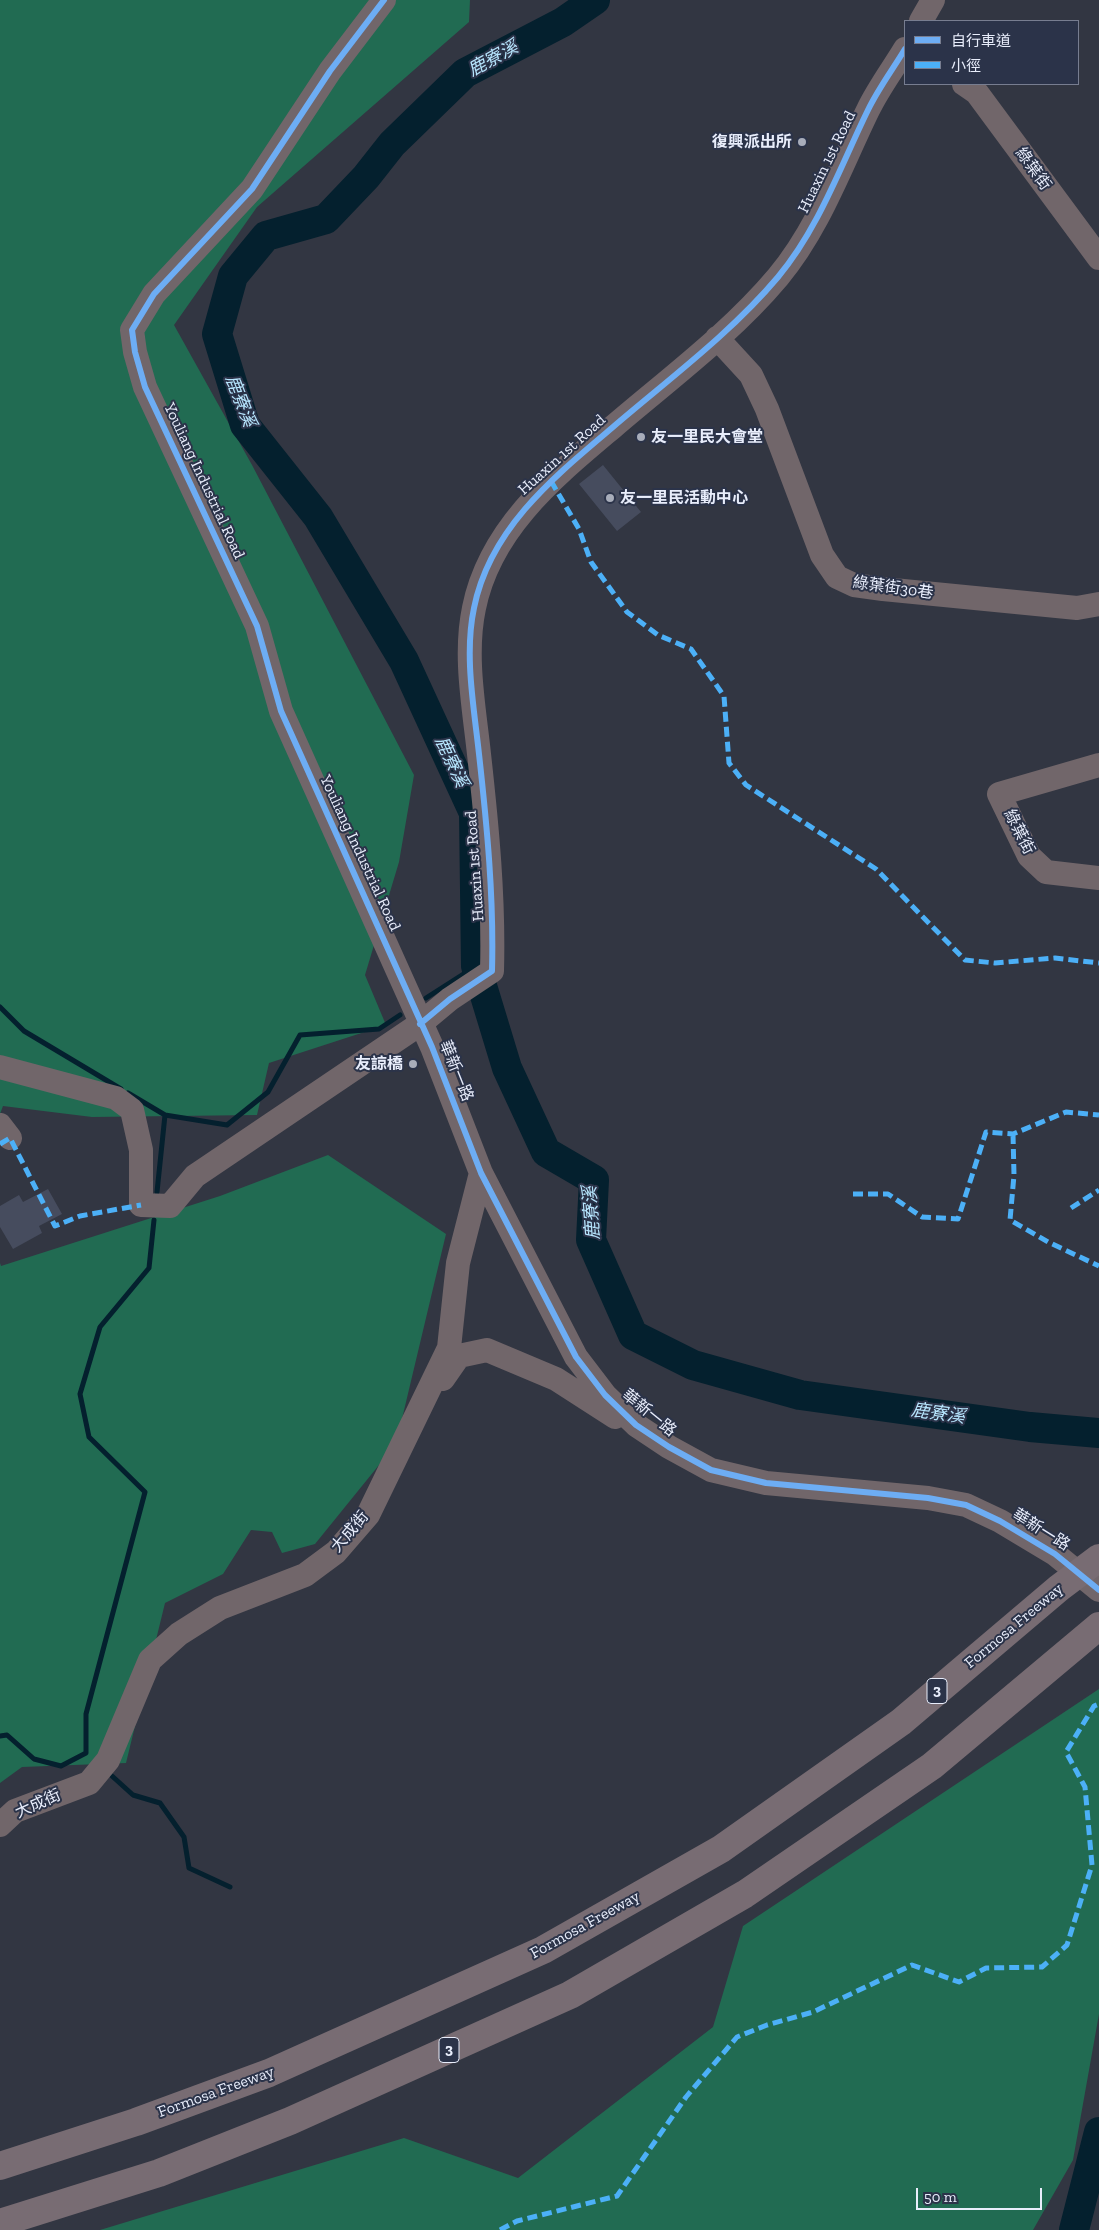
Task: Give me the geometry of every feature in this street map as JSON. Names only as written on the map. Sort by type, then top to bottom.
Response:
[{"type":"highway","name":"Formosa Freeway","points":[[0,2166],[136,2122],[269,2073],[543,1950],[720,1849],[901,1722],[1058,1588],[1099,1558]]},
{"type":"highway","name":"3","points":[[0,2223],[159,2173],[255,2135],[570,1995],[745,1894],[932,1766],[1099,1626]]},
{"type":"street","name":"Youliang Industrial Road","points":[[384,0],[330,70],[252,189],[154,294],[132,330],[134,352],[145,387],[257,626],[281,711],[399,971],[420,1024]]},
{"type":"street","points":[[923,20],[934,0]]},
{"type":"street","name":"Huaxin 1st Road","points":[[420,1024],[450,999],[492,971],[494,921],[470,652],[474,608],[490,559],[528,503],[601,437],[717,338],[780,275],[805,237],[833,187],[870,106],[904,51]]},
{"type":"street","name":"綠葉街","points":[[965,85],[977,93],[1099,258]]},
{"type":"street","name":"綠葉街30巷","points":[[717,338],[751,375],[767,409],[822,555],[837,578],[854,586],[883,589],[1077,608],[1099,604]]},
{"type":"street","name":"綠葉街","points":[[1099,765],[999,794],[1029,856],[1046,872],[1099,878]]},
{"type":"street","points":[[0,1068],[116,1098],[132,1110],[141,1150],[141,1206],[170,1206],[195,1176],[420,1024]]},
{"type":"street","name":"華新一路","points":[[420,1024],[432,1047],[482,1173],[576,1357],[605,1395],[636,1424],[669,1447],[711,1470],[766,1483],[928,1498],[966,1505],[1000,1521],[1055,1554],[1099,1590]]},
{"type":"street","name":"大成街","points":[[0,1826],[15,1811],[88,1782],[108,1760],[150,1660],[179,1634],[220,1608],[305,1575],[336,1552],[368,1515],[408,1430],[450,1348],[458,1262],[482,1173]]},
{"type":"street","points":[[408,1430],[459,1356],[488,1350],[556,1379],[610,1415],[636,1424]]},
{"type":"green space","points":[[0,0],[470,0],[469,22],[257,207],[174,325],[252,465],[414,775],[399,862],[365,975],[386,1025],[269,1063],[257,1115],[92,1117],[3,1106],[0,1114]]},
{"type":"green space","points":[[328,1155],[446,1234],[396,1444],[315,1544],[282,1553],[272,1532],[251,1530],[223,1574],[165,1603],[126,1763],[22,1767],[0,1783],[0,1263],[1,1266],[220,1196]]},
{"type":"green space","points":[[1099,1689],[1099,2014],[1073,2160],[1033,2230],[100,2230],[404,2138],[518,2178],[713,2027],[743,1926]]},
{"type":"building","name":"友一里民活動中心","points":[[603,465],[641,512],[617,531],[579,484]]},
{"type":"building","points":[[48,1189],[62,1214],[39,1226],[42,1233],[13,1249],[0,1227],[0,1206],[19,1195],[23,1202]]},
{"type":"waterway","name":"鹿寮溪","points":[[595,0],[563,22],[465,73],[392,144],[366,177],[326,219],[266,236],[233,276],[217,334],[245,425],[318,517],[404,661],[474,813],[476,966],[507,1068],[546,1152],[594,1180],[591,1240],[633,1335],[693,1365],[800,1395],[1030,1427],[1099,1433]]},
{"type":"waterway","points":[[426,998],[476,966]]},
{"type":"waterway","points":[[0,1007],[24,1031],[121,1089]]},
{"type":"waterway","points":[[157,1192],[165,1115],[227,1125],[268,1092],[300,1035],[379,1029],[400,1015]]},
{"type":"waterway","points":[[128,1093],[165,1115]]},
{"type":"waterway","points":[[0,1736],[7,1735],[34,1759],[61,1766],[86,1753],[86,1714],[145,1492],[89,1437],[80,1394],[100,1327],[149,1268],[154,1220]]},
{"type":"waterway","points":[[112,1776],[133,1795],[160,1803],[184,1837],[189,1868],[230,1887]]},
{"type":"waterway","name":"鹿寮溪","points":[[1074,2230],[1099,2132]]},
{"type":"marked path","points":[[551,481],[579,529],[591,562],[627,612],[658,635],[691,649],[724,696],[729,763],[746,785],[876,869],[965,960],[995,963],[1055,958],[1099,963]]},
{"type":"marked path","points":[[853,1194],[888,1194],[922,1217],[958,1219],[986,1132],[1013,1134],[1066,1112],[1099,1115]]},
{"type":"marked path","points":[[1013,1134],[1014,1175],[1010,1220],[1048,1242],[1099,1266]]},
{"type":"marked path","points":[[0,1144],[10,1138],[55,1226],[80,1216],[141,1205]]},
{"type":"marked path","points":[[1071,1208],[1099,1190]]},
{"type":"marked path","points":[[500,2230],[517,2221],[617,2196],[686,2097],[737,2037],[767,2025],[813,2012],[912,1965],[959,1982],[986,1968],[1042,1967],[1067,1945],[1092,1865],[1085,1787],[1066,1752],[1094,1706],[1099,1704]]},
{"type":"cycle path","points":[[384,0],[330,71],[252,189],[154,294],[132,330],[135,352],[145,387],[257,626],[281,711],[432,1047],[481,1173],[576,1357],[605,1395],[636,1425],[669,1447],[711,1470],[766,1483],[928,1498],[966,1505],[1000,1521],[1055,1554],[1099,1590]]},
{"type":"cycle path","points":[[420,1024],[450,999],[492,971],[492,916],[489,862],[471,681],[470,644],[474,608],[482,579],[494,553],[510,528],[548,485],[720,336],[760,298],[778,277],[806,238],[872,102],[904,51]]},
{"type":"place","name":"復興派出所","points":[[802,142]]},
{"type":"place","name":"友一里民大會堂","points":[[641,437]]},
{"type":"place","name":"友一里民活動中心","points":[[610,498]]},
{"type":"place","name":"友諒橋","points":[[413,1064]]}]
